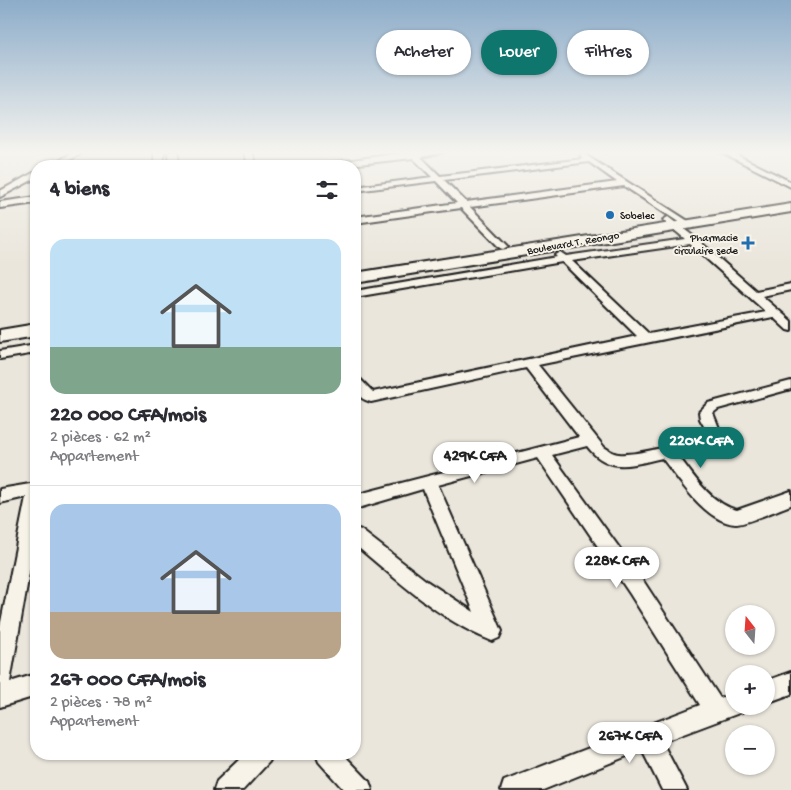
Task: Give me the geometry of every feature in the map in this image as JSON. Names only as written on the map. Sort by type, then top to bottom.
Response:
[{"type":"highway","points":[[361,268],[676,221],[791,200]]},
{"type":"highway","name":"Boulevard T. Reongo","points":[[361,277],[551,247],[676,221],[791,208]]},
{"type":"highway","points":[[0,325],[30,320]]},
{"type":"highway","points":[[0,336],[30,331]]},
{"type":"street","points":[[449,189],[503,246]]},
{"type":"street","points":[[361,219],[582,189]]},
{"type":"street","points":[[633,189],[676,221],[694,241],[791,327]]},
{"type":"street","points":[[0,205],[30,201]]},
{"type":"street","points":[[361,293],[564,259],[694,241]]},
{"type":"street","points":[[551,247],[646,338]]},
{"type":"street","points":[[755,294],[791,286]]},
{"type":"street","points":[[361,389],[372,397],[646,338],[777,313]]},
{"type":"street","points":[[0,355],[30,350]]},
{"type":"street","points":[[530,364],[588,440],[607,457],[620,460],[666,452],[702,440],[709,436],[712,428],[706,412],[713,406],[791,385]]},
{"type":"street","points":[[361,500],[588,440]]},
{"type":"street","points":[[514,790],[647,736],[725,708],[637,588],[542,452]]},
{"type":"street","points":[[666,452],[712,506],[729,517],[737,517],[791,498]]},
{"type":"street","points":[[361,539],[451,609],[473,623],[492,631],[428,481]]},
{"type":"street","points":[[0,496],[30,490]]},
{"type":"street","points":[[0,680],[30,521]]},
{"type":"street","points":[[775,689],[791,683]]},
{"type":"street","points":[[0,696],[30,688]]},
{"type":"street","points":[[647,736],[674,790]]},
{"type":"street","points":[[226,790],[255,760]]},
{"type":"street","points":[[332,760],[360,790]]},
{"type":"place","name":"Sobelec","points":[[610,215]]},
{"type":"place","name":"Pharmacie circulaire sede","points":[[748,243]]}]
